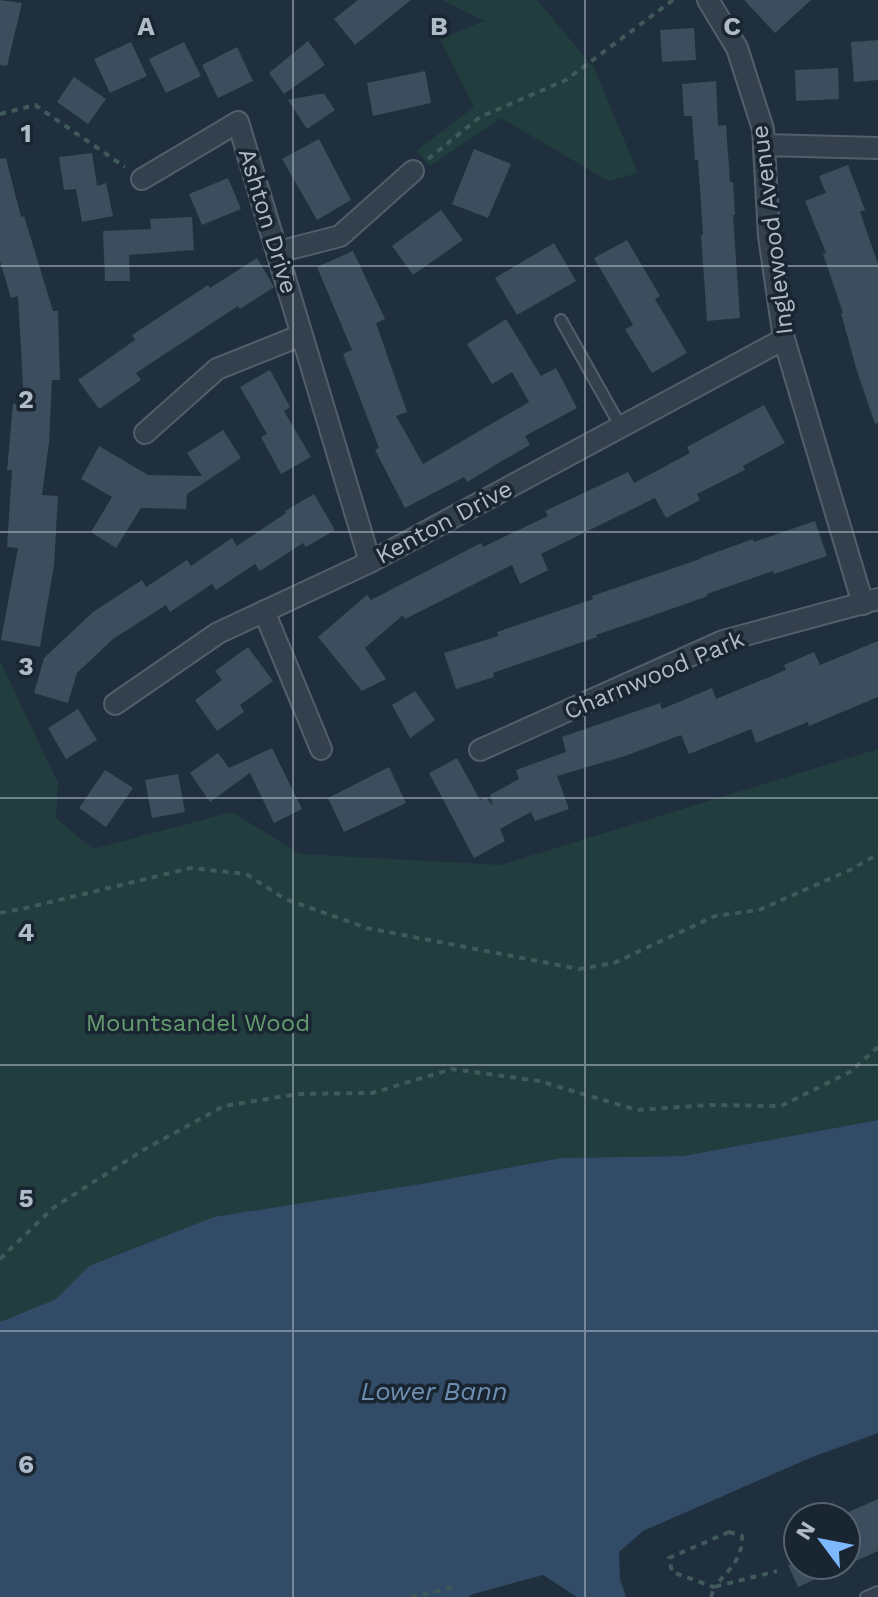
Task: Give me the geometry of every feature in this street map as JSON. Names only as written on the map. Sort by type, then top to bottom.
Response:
[{"type":"street","name":"Inglewood Avenue","points":[[708,0],[737,48],[763,129],[769,236],[784,339],[870,601]]},
{"type":"street","name":"Ashton Drive","points":[[142,179],[238,122],[370,562]]},
{"type":"street","points":[[765,145],[878,148]]},
{"type":"street","points":[[278,252],[340,236],[413,171]]},
{"type":"street","points":[[145,433],[217,369],[302,335]]},
{"type":"street","name":"Kenton Drive","points":[[115,704],[218,633],[370,562],[784,339]]},
{"type":"street","name":"Charnwood Park","points":[[480,750],[723,641],[870,601]]},
{"type":"street","points":[[264,611],[321,749]]},
{"type":"lane","points":[[561,320],[621,427]]},
{"type":"lane","points":[[866,1597],[878,1592]]},
{"type":"path","points":[[413,171],[480,117],[566,80],[673,0]]},
{"type":"path","points":[[0,114],[35,105],[142,179]]},
{"type":"path","points":[[0,913],[191,868],[246,874],[285,899],[367,928],[579,969],[614,963],[715,916],[759,910],[852,869],[878,854]]},
{"type":"path","points":[[0,1259],[53,1208],[145,1149],[224,1106],[298,1094],[372,1093],[452,1069],[539,1081],[637,1110],[710,1105],[781,1106],[850,1072],[878,1047]]},
{"type":"path","points":[[711,1597],[714,1587],[738,1560],[743,1547],[742,1536],[729,1532],[669,1558],[672,1572],[714,1587],[777,1571]]},
{"type":"path","points":[[411,1597],[456,1587]]},
{"type":"green space","points":[[442,0],[537,0],[594,68],[638,173],[608,181],[501,118],[430,166],[416,151],[474,107],[440,39],[484,21]]},
{"type":"green space","name":"Mountsandel Wood","points":[[0,661],[58,783],[56,818],[93,849],[232,812],[300,854],[501,865],[878,749],[878,1120],[683,1156],[560,1158],[415,1185],[89,1266],[56,1299],[0,1322]]},
{"type":"water","name":"Lower Bann","points":[[878,1120],[878,1433],[810,1458],[643,1531],[619,1552],[620,1579],[626,1597],[577,1597],[543,1575],[469,1597],[0,1597],[0,1322],[56,1299],[89,1266],[214,1217],[561,1158],[683,1156]]},
{"type":"building","points":[[0,0],[22,3],[7,66],[0,65]]},
{"type":"building","points":[[358,0],[411,0],[355,45],[334,19]]},
{"type":"building","points":[[744,0],[811,0],[775,33]]},
{"type":"building","points":[[694,28],[696,60],[662,62],[660,30]]},
{"type":"building","points":[[878,40],[878,80],[854,82],[851,42]]},
{"type":"building","points":[[308,41],[325,65],[284,94],[269,73]]},
{"type":"building","points":[[131,42],[147,76],[110,93],[94,59]]},
{"type":"building","points":[[184,42],[201,76],[166,93],[149,59]]},
{"type":"building","points":[[237,47],[253,81],[218,98],[202,65]]},
{"type":"building","points":[[838,68],[839,99],[796,101],[795,70]]},
{"type":"building","points":[[425,71],[431,103],[373,116],[367,83]]},
{"type":"building","points":[[74,77],[106,99],[88,124],[57,102]]},
{"type":"building","points":[[716,81],[718,126],[726,125],[730,182],[733,182],[740,318],[707,321],[698,160],[695,160],[692,116],[684,116],[682,84]]},
{"type":"building","points":[[324,94],[335,110],[307,129],[288,100]]},
{"type":"building","points":[[319,139],[351,200],[317,220],[282,159]]},
{"type":"building","points":[[474,149],[511,164],[488,218],[452,204]]},
{"type":"building","points":[[92,153],[97,186],[106,183],[113,216],[82,222],[76,189],[64,190],[59,157]]},
{"type":"building","points":[[6,158],[21,217],[24,216],[53,311],[58,311],[60,380],[52,380],[42,495],[58,496],[54,565],[40,647],[1,640],[18,548],[7,547],[12,470],[7,470],[13,404],[24,404],[18,296],[11,298],[0,261],[0,159]]},
{"type":"building","points":[[848,165],[865,210],[860,212],[878,264],[878,423],[875,424],[823,254],[826,253],[805,201],[826,193],[819,176]]},
{"type":"building","points":[[228,178],[241,209],[202,225],[189,194]]},
{"type":"building","points":[[441,210],[463,240],[413,275],[392,246]]},
{"type":"building","points":[[192,217],[194,250],[129,255],[130,281],[105,281],[103,231],[151,229],[150,219]]},
{"type":"building","points":[[627,240],[660,296],[655,299],[687,353],[652,373],[625,329],[633,325],[594,258]]},
{"type":"building","points":[[554,243],[576,281],[517,315],[495,278]]},
{"type":"building","points":[[353,251],[385,319],[376,323],[407,412],[396,416],[423,464],[529,402],[512,372],[492,384],[467,344],[506,319],[541,376],[556,368],[577,408],[525,436],[530,445],[467,482],[464,477],[405,508],[375,450],[379,448],[343,354],[352,350],[317,267]]},
{"type":"building","points":[[257,258],[274,287],[240,309],[238,306],[136,373],[141,380],[99,409],[78,380],[135,340],[132,335],[208,285],[210,288]]},
{"type":"building","points":[[270,370],[290,407],[284,411],[311,457],[281,474],[261,437],[267,434],[240,387]]},
{"type":"building","points":[[764,405],[785,443],[743,466],[745,470],[697,494],[700,500],[666,518],[655,498],[541,554],[548,570],[520,584],[512,565],[405,619],[403,615],[365,648],[386,679],[362,691],[318,637],[367,595],[371,600],[481,543],[483,547],[548,516],[545,511],[628,472],[634,483],[690,453],[687,447]]},
{"type":"building","points":[[223,430],[241,458],[187,494],[186,509],[141,508],[116,548],[91,532],[112,497],[81,479],[99,446],[148,475],[202,476],[187,453]]},
{"type":"building","points":[[314,494],[335,530],[306,547],[303,543],[260,571],[255,564],[216,590],[212,584],[170,612],[166,605],[113,639],[77,673],[68,703],[34,693],[44,658],[93,612],[142,580],[146,587],[187,560],[191,566],[232,538],[237,546]]},
{"type":"building","points":[[815,521],[827,556],[707,594],[456,689],[444,653],[498,636],[497,632],[593,599],[592,596],[753,539],[754,542]]},
{"type":"building","points":[[878,641],[878,697],[809,726],[808,722],[756,743],[751,729],[689,754],[681,735],[557,776],[569,809],[535,821],[531,812],[500,829],[505,841],[474,858],[429,773],[457,758],[480,800],[486,797],[493,806],[490,795],[519,779],[516,770],[566,752],[562,737],[660,703],[662,709],[712,688],[716,699],[786,670],[784,665],[814,652],[820,665]]},
{"type":"building","points":[[248,647],[273,681],[240,705],[244,712],[217,731],[195,700],[222,680],[215,671]]},
{"type":"building","points":[[415,691],[435,720],[410,738],[392,705]]},
{"type":"building","points":[[78,709],[97,740],[66,759],[48,728]]},
{"type":"building","points":[[272,748],[302,809],[274,823],[250,773],[210,802],[190,773],[218,753],[229,768]]},
{"type":"building","points":[[389,767],[406,803],[344,832],[328,798]]},
{"type":"building","points":[[105,770],[133,788],[106,827],[79,808]]},
{"type":"building","points":[[178,774],[185,812],[152,818],[145,780]]},
{"type":"building","points":[[878,1499],[878,1551],[862,1558],[862,1506]]},
{"type":"building","points":[[795,1581],[811,1581],[798,1587]]}]
